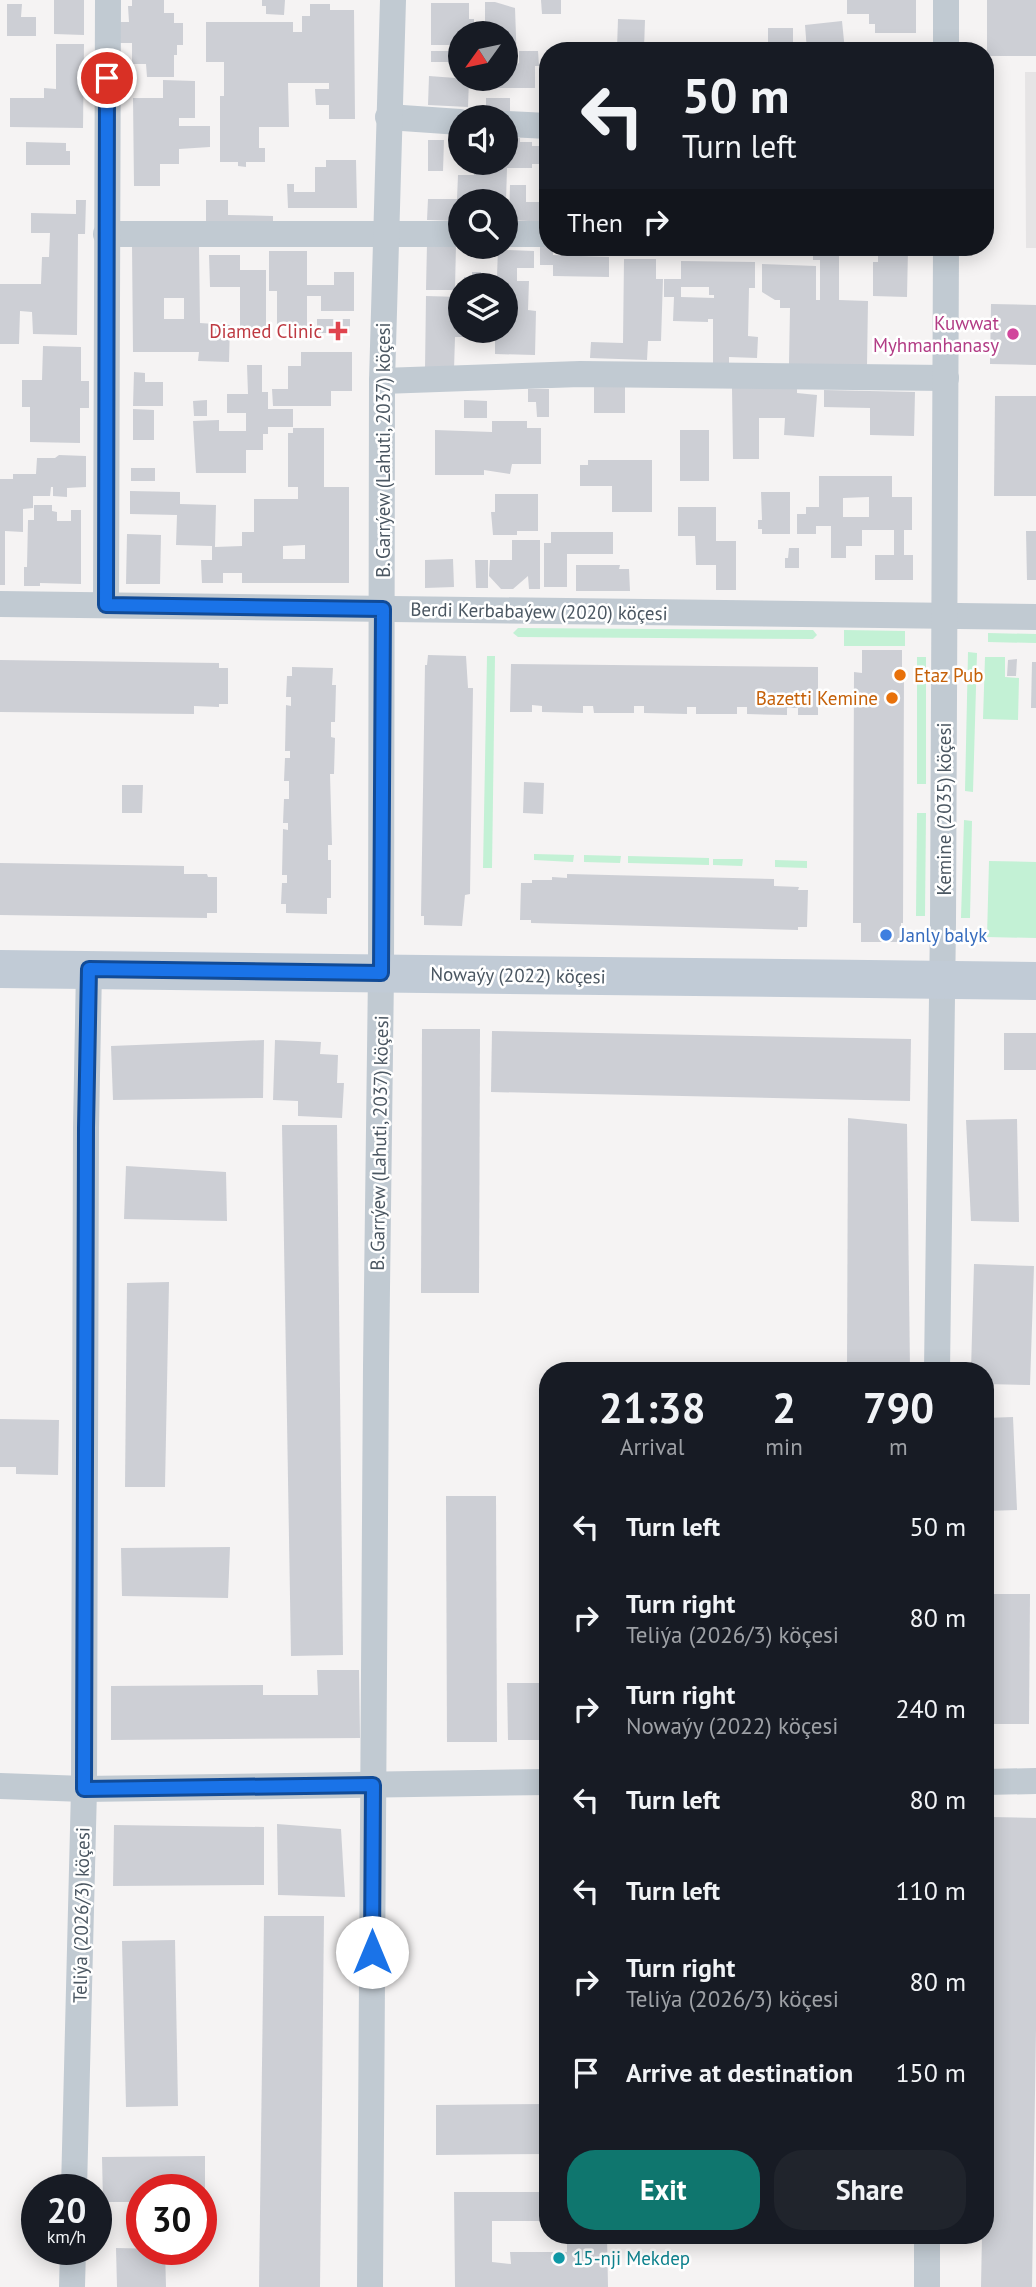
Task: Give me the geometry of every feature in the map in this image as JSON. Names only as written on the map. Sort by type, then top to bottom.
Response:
[{"type":"street","points":[[106,605],[108,0]]},
{"type":"street","name":"B. Garrýew (Lahuti, 2037) köçesi","points":[[370,2287],[381,973],[382,381],[393,0]]},
{"type":"street","points":[[946,0],[946,42]]},
{"type":"street","points":[[388,117],[448,121]]},
{"type":"street","points":[[518,125],[539,126]]},
{"type":"street","points":[[106,234],[448,233]]},
{"type":"street","points":[[518,234],[539,234]]},
{"type":"street","name":"Kemine (2035) köçesi","points":[[937,1362],[946,256]]},
{"type":"street","points":[[382,381],[580,374],[946,378]]},
{"type":"street","name":"Berdi Kerbabaýew (2020) köçesi","points":[[0,604],[1036,617]]},
{"type":"street","name":"Nowaýy (2022) köçesi","points":[[0,969],[1036,981]]},
{"type":"street","name":"Teliýa (2026/3) köçesi","points":[[74,2174],[84,1789],[89,969]]},
{"type":"street","points":[[994,1782],[1036,1781]]},
{"type":"street","points":[[0,1786],[84,1789],[539,1782]]},
{"type":"street","points":[[927,2244],[927,2287]]},
{"type":"street","points":[[72,2287],[73,2265]]},
{"type":"shaded area","points":[[1025,72],[1036,72],[1036,248],[1026,248]]},
{"type":"green space","points":[[518,628],[813,630],[817,635],[813,639],[518,637],[513,633]]},
{"type":"green space","points":[[844,630],[905,631],[905,646],[844,646]]},
{"type":"green space","points":[[988,633],[1036,634],[1036,643],[988,642]]},
{"type":"green space","points":[[968,652],[977,653],[973,792],[965,791]]},
{"type":"green space","points":[[487,656],[495,656],[492,868],[483,868]]},
{"type":"green space","points":[[917,657],[926,657],[926,784],[917,784]]},
{"type":"green space","points":[[985,657],[1005,657],[1005,677],[1019,678],[1018,720],[983,719]]},
{"type":"green space","points":[[917,813],[926,813],[925,916],[916,916]]},
{"type":"green space","points":[[964,820],[972,821],[970,918],[961,918]]},
{"type":"green space","points":[[534,854],[574,855],[573,862],[534,860]]},
{"type":"green space","points":[[584,855],[621,856],[620,863],[584,862]]},
{"type":"green space","points":[[628,856],[709,858],[709,865],[628,863]]},
{"type":"green space","points":[[713,859],[743,859],[742,866],[713,865]]},
{"type":"green space","points":[[775,860],[807,861],[807,868],[775,867]]},
{"type":"green space","points":[[989,861],[1036,862],[1036,938],[987,937]]},
{"type":"building","points":[[54,0],[84,0],[84,35],[54,34]]},
{"type":"building","points":[[132,0],[164,0],[164,13],[174,13],[174,23],[183,23],[183,45],[177,45],[177,55],[174,55],[174,77],[147,77],[146,64],[132,64],[132,43],[118,43],[119,22],[129,22],[128,6],[132,6]]},
{"type":"building","points":[[262,0],[285,0],[284,15],[266,14],[266,6],[262,6]]},
{"type":"building","points":[[541,0],[561,0],[561,14],[542,14]]},
{"type":"building","points":[[847,0],[916,0],[916,33],[875,33],[875,24],[869,24],[869,14],[847,14]]},
{"type":"building","points":[[987,0],[1036,0],[1036,56],[994,56],[994,42],[987,42]]},
{"type":"building","points":[[485,2],[515,8],[515,21],[485,21]]},
{"type":"building","points":[[431,3],[469,3],[469,19],[474,21],[448,21],[448,45],[431,45]]},
{"type":"building","points":[[7,4],[22,4],[21,17],[36,17],[36,36],[7,36]]},
{"type":"building","points":[[310,4],[330,4],[330,10],[354,10],[355,119],[329,119],[329,105],[316,105],[315,89],[329,89],[329,83],[288,83],[289,127],[259,127],[259,148],[265,148],[265,162],[246,162],[246,167],[238,166],[238,162],[220,162],[220,96],[224,96],[224,62],[206,62],[206,22],[293,22],[293,32],[302,32],[302,16],[310,16]]},
{"type":"building","points":[[618,19],[645,20],[644,42],[617,42]]},
{"type":"building","points":[[842,21],[844,42],[806,42],[805,25]]},
{"type":"building","points":[[768,28],[793,28],[793,42],[768,42]]},
{"type":"building","points":[[56,44],[84,44],[83,128],[10,127],[10,98],[44,98],[44,88],[56,89]]},
{"type":"building","points":[[431,51],[448,51],[448,62],[431,62]]},
{"type":"building","points":[[519,51],[538,51],[539,66],[535,66],[535,88],[518,88]]},
{"type":"building","points":[[429,76],[448,77],[448,91],[469,91],[468,105],[428,105]]},
{"type":"building","points":[[163,80],[195,81],[195,118],[179,118],[179,126],[210,126],[210,147],[179,149],[179,164],[160,164],[160,186],[134,186],[133,98],[163,98]]},
{"type":"building","points":[[486,98],[510,98],[510,105],[486,105]]},
{"type":"building","points":[[518,138],[520,142],[532,142],[532,146],[539,146],[539,164],[532,164],[532,168],[518,168]]},
{"type":"building","points":[[428,140],[444,140],[443,171],[428,171]]},
{"type":"building","points":[[26,142],[66,143],[66,151],[70,151],[70,165],[26,165]]},
{"type":"building","points":[[326,160],[356,160],[357,208],[288,208],[287,184],[294,184],[294,192],[315,192],[315,167],[326,167]]},
{"type":"building","points":[[458,175],[507,175],[506,189],[457,189]]},
{"type":"building","points":[[510,185],[526,185],[526,202],[539,202],[539,222],[518,220],[518,189],[510,189]]},
{"type":"building","points":[[428,199],[448,199],[448,221],[427,220]]},
{"type":"building","points":[[76,200],[86,200],[85,234],[78,234],[77,335],[33,334],[32,312],[20,311],[19,344],[0,344],[0,284],[41,284],[42,257],[49,257],[50,233],[31,233],[31,213],[76,214]]},
{"type":"building","points":[[206,200],[228,200],[228,215],[273,216],[273,229],[206,229]]},
{"type":"building","points":[[427,243],[448,243],[448,259],[456,259],[455,273],[448,273],[448,290],[426,290]]},
{"type":"building","points":[[132,244],[199,244],[200,323],[230,325],[229,362],[198,361],[199,352],[133,352]],"holes":[[[164,298],[184,298],[184,319],[164,319]]]},
{"type":"building","points":[[518,250],[534,251],[534,268],[517,268],[517,273],[497,273],[498,259],[518,259]]},
{"type":"building","points":[[269,251],[307,251],[307,285],[334,285],[334,272],[354,272],[354,311],[321,311],[321,296],[307,296],[307,326],[277,326],[277,291],[269,291]]},
{"type":"building","points":[[209,255],[240,255],[240,270],[266,270],[266,328],[240,328],[240,287],[210,287]]},
{"type":"building","points":[[540,256],[609,257],[609,277],[553,276],[553,265],[540,265]]},
{"type":"building","points":[[813,256],[839,256],[839,300],[868,301],[867,366],[789,364],[790,308],[780,308],[780,300],[762,292],[762,264],[816,266],[816,300],[820,300],[820,260],[813,260]]},
{"type":"building","points":[[878,256],[908,256],[907,297],[873,296],[873,262],[878,262]]},
{"type":"building","points":[[624,259],[656,259],[656,279],[663,279],[661,341],[648,341],[647,360],[590,358],[591,342],[623,343]]},
{"type":"building","points":[[681,261],[755,262],[755,288],[749,288],[748,336],[758,337],[757,358],[729,357],[729,365],[713,365],[713,319],[708,319],[708,322],[673,321],[674,297],[664,297],[664,279],[681,279]],"holes":[[[681,287],[709,287],[709,295],[714,295],[714,298],[681,297]]]},
{"type":"building","points":[[518,281],[529,281],[528,310],[536,311],[535,355],[495,354],[495,343],[518,343]]},
{"type":"building","points":[[426,296],[448,297],[448,343],[455,343],[454,370],[425,369]]},
{"type":"building","name":"Kuwwat Myhmanhanasy","points":[[991,304],[1036,305],[1036,365],[990,364]]},
{"type":"building","points":[[317,319],[350,319],[350,333],[317,333]]},
{"type":"building","points":[[43,346],[81,347],[81,381],[89,381],[89,408],[80,408],[80,443],[30,442],[30,407],[22,407],[22,380],[42,380]]},
{"type":"building","points":[[301,352],[352,352],[352,391],[331,391],[331,406],[273,406],[272,389],[288,389],[288,366],[301,366]]},
{"type":"building","points":[[247,365],[262,365],[262,392],[268,392],[268,409],[293,409],[293,427],[268,427],[268,434],[263,434],[263,450],[246,450],[246,473],[196,473],[193,421],[219,420],[219,431],[246,431],[246,413],[227,413],[227,394],[248,394]]},
{"type":"building","points":[[134,372],[145,373],[145,382],[163,382],[163,406],[133,406]]},
{"type":"building","points":[[594,386],[625,386],[625,413],[594,413]]},
{"type":"building","points":[[732,388],[797,388],[797,393],[817,395],[814,437],[784,435],[785,418],[759,418],[759,459],[733,459]]},
{"type":"building","points":[[528,389],[549,389],[549,417],[537,417],[536,402],[528,402]]},
{"type":"building","points":[[824,390],[915,392],[914,436],[870,435],[870,408],[824,407]]},
{"type":"building","points":[[995,396],[1036,396],[1036,496],[994,496]]},
{"type":"building","points":[[207,400],[207,416],[194,416],[193,401]]},
{"type":"building","points":[[464,400],[487,401],[487,418],[464,418]]},
{"type":"building","points":[[133,409],[154,410],[154,440],[133,440]]},
{"type":"building","points":[[492,421],[527,421],[527,428],[541,428],[541,464],[512,464],[510,474],[484,470],[484,475],[435,475],[435,430],[492,432]]},
{"type":"building","points":[[293,428],[324,428],[324,487],[349,487],[349,583],[242,583],[242,573],[223,573],[223,583],[202,583],[201,560],[212,560],[212,546],[176,545],[177,515],[130,514],[130,491],[180,492],[180,504],[216,505],[215,547],[242,546],[242,532],[254,532],[254,499],[298,499],[298,487],[288,487],[288,433],[293,433]],"holes":[[[305,545],[305,559],[283,559],[283,546]]]},
{"type":"building","points":[[680,430],[709,430],[709,481],[680,481]]},
{"type":"building","points":[[59,455],[86,456],[86,487],[67,488],[67,497],[53,496],[53,487],[50,496],[33,496],[33,508],[23,509],[23,532],[5,531],[5,585],[0,585],[0,479],[13,479],[13,474],[36,474],[37,458],[55,458]]},
{"type":"building","points":[[588,460],[652,460],[652,512],[612,512],[612,486],[580,486],[580,465],[588,465]]},
{"type":"building","points":[[131,468],[155,468],[155,481],[131,481]]},
{"type":"building","points":[[819,476],[892,476],[892,497],[912,497],[912,530],[904,530],[904,555],[913,555],[913,580],[875,580],[875,555],[894,555],[894,530],[862,530],[862,546],[846,546],[846,558],[831,558],[831,526],[816,526],[816,534],[797,534],[797,514],[806,514],[806,507],[819,507]],"holes":[[[869,497],[869,517],[843,517],[843,498]]]},
{"type":"building","points":[[761,492],[790,492],[790,534],[762,534],[762,529],[758,529],[758,520],[762,520]]},
{"type":"building","points":[[495,494],[538,494],[538,531],[517,531],[517,535],[493,535],[491,512],[495,512]]},
{"type":"building","points":[[34,505],[52,505],[52,511],[57,512],[57,521],[71,521],[71,510],[81,510],[81,584],[40,583],[40,586],[24,586],[28,520],[34,520]]},
{"type":"building","points":[[678,507],[716,507],[716,541],[736,541],[736,590],[716,590],[716,565],[696,565],[695,536],[678,536]]},
{"type":"building","points":[[1026,531],[1036,531],[1036,580],[1027,580]]},
{"type":"building","points":[[551,532],[613,532],[613,554],[567,554],[567,587],[544,587],[544,543],[551,543]]},
{"type":"building","points":[[127,534],[161,535],[160,584],[126,584]]},
{"type":"building","points":[[512,540],[540,540],[540,589],[529,589],[528,576],[513,589],[501,589],[489,576],[490,560],[512,560]]},
{"type":"building","points":[[789,548],[799,548],[799,568],[785,568]]},
{"type":"building","points":[[453,559],[454,587],[425,588],[425,560]]},
{"type":"building","points":[[475,560],[488,560],[488,588],[476,588]]},
{"type":"building","points":[[576,565],[620,565],[619,569],[629,569],[630,591],[576,591]]},
{"type":"building","points":[[862,650],[902,650],[901,942],[861,942],[861,923],[853,923],[854,672],[862,673]]},
{"type":"building","points":[[428,655],[466,656],[468,688],[473,688],[470,894],[465,895],[462,926],[424,925],[424,916],[421,916],[425,665]]},
{"type":"building","points":[[1017,659],[1016,676],[1007,676],[1008,660]]},
{"type":"building","points":[[0,660],[219,663],[219,668],[228,668],[228,704],[219,704],[219,707],[194,706],[194,714],[0,712]]},
{"type":"building","points":[[1032,662],[1036,662],[1036,708],[1031,708]]},
{"type":"building","points":[[511,664],[818,667],[818,715],[798,715],[798,708],[787,708],[787,715],[747,714],[747,707],[737,707],[737,714],[696,714],[696,707],[687,707],[687,714],[644,713],[644,706],[634,706],[634,713],[594,713],[593,706],[583,706],[583,713],[542,712],[542,706],[532,705],[532,712],[510,712]]},
{"type":"building","points":[[292,667],[333,668],[332,685],[336,685],[335,722],[331,722],[331,737],[335,738],[334,774],[330,774],[332,845],[328,845],[328,860],[331,860],[331,898],[327,898],[327,914],[286,913],[286,904],[281,904],[282,883],[287,883],[287,875],[282,875],[283,829],[288,830],[288,823],[283,823],[284,799],[289,799],[289,781],[284,781],[285,758],[290,758],[290,751],[285,751],[286,705],[291,706],[291,697],[286,697],[287,676],[292,676]]},
{"type":"building","points":[[524,782],[544,783],[543,814],[523,813]]},
{"type":"building","points":[[122,785],[143,785],[142,813],[122,813]]},
{"type":"building","points":[[0,863],[184,866],[184,874],[217,877],[217,913],[207,913],[207,918],[0,915]]},
{"type":"building","points":[[567,874],[774,879],[774,886],[808,890],[807,927],[798,927],[798,930],[531,923],[531,920],[520,920],[521,883],[552,880],[552,877],[567,878]]},
{"type":"building","points":[[422,1029],[480,1029],[479,1293],[421,1293]]},
{"type":"building","points":[[492,1031],[911,1039],[910,1101],[491,1092]]},
{"type":"building","points":[[1004,1033],[1036,1033],[1036,1070],[1004,1070]]},
{"type":"building","points":[[264,1040],[263,1098],[113,1100],[111,1046]]},
{"type":"building","points":[[275,1040],[321,1042],[320,1054],[338,1055],[337,1083],[344,1083],[342,1118],[298,1116],[298,1101],[273,1100]]},
{"type":"building","points":[[848,1118],[907,1124],[910,1362],[847,1362]]},
{"type":"building","points":[[1017,1119],[1019,1222],[971,1221],[966,1120]]},
{"type":"building","points":[[282,1125],[337,1125],[343,1655],[291,1656]]},
{"type":"building","points":[[126,1166],[226,1172],[227,1221],[124,1219]]},
{"type":"building","points":[[974,1264],[1034,1266],[1030,1385],[994,1384],[994,1362],[971,1362]]},
{"type":"building","points":[[169,1282],[165,1487],[125,1487],[127,1283]]},
{"type":"building","points":[[1013,1417],[1017,1510],[994,1511],[994,1418]]},
{"type":"building","points":[[0,1419],[59,1420],[58,1475],[16,1474],[16,1467],[0,1467]]},
{"type":"building","points":[[446,1496],[496,1496],[497,1742],[447,1742]]},
{"type":"building","points":[[230,1547],[228,1598],[122,1596],[121,1548]]},
{"type":"building","points":[[994,1594],[1030,1594],[1029,1724],[994,1724]]},
{"type":"building","points":[[317,1670],[359,1670],[360,1738],[111,1740],[111,1686],[263,1685],[263,1695],[318,1695]]},
{"type":"building","points":[[507,1683],[539,1683],[539,1740],[508,1740]]},
{"type":"building","points":[[994,1817],[1036,1818],[1032,2287],[981,2287],[982,2244],[994,2244]]},
{"type":"building","points":[[277,1824],[341,1829],[345,1897],[278,1895]]},
{"type":"building","points":[[114,1825],[264,1827],[264,1885],[113,1886]]},
{"type":"building","points":[[264,1916],[324,1916],[320,2287],[259,2287]]},
{"type":"building","points":[[175,1940],[178,2106],[126,2107],[122,1941]]},
{"type":"building","points":[[539,2104],[539,2154],[436,2155],[436,2105]]},
{"type":"building","points":[[205,2156],[205,2174],[126,2174],[126,2202],[112,2202],[112,2174],[102,2174],[102,2157]]},
{"type":"building","points":[[454,2192],[539,2192],[539,2221],[492,2221],[492,2262],[511,2264],[510,2252],[567,2252],[567,2244],[607,2244],[608,2287],[455,2287]]},
{"type":"building","points":[[116,2248],[126,2248],[126,2265],[165,2265],[166,2287],[117,2287]]},
{"type":"place","name":"Diamed Clinic","points":[[338,331]]},
{"type":"place","name":"Kuwwat Myhmanhanasy","points":[[1013,334]]},
{"type":"place","name":"Etaz Pub","points":[[900,675]]},
{"type":"place","name":"Bazetti Kemine","points":[[892,698]]},
{"type":"place","name":"Janly balyk","points":[[886,935]]},
{"type":"place","name":"15-nji Mekdep","points":[[559,2258]]},
{"type":"route","points":[[107,78],[106,605],[383,609],[381,973],[89,969],[84,1789],[373,1785],[372,1952]]}]
